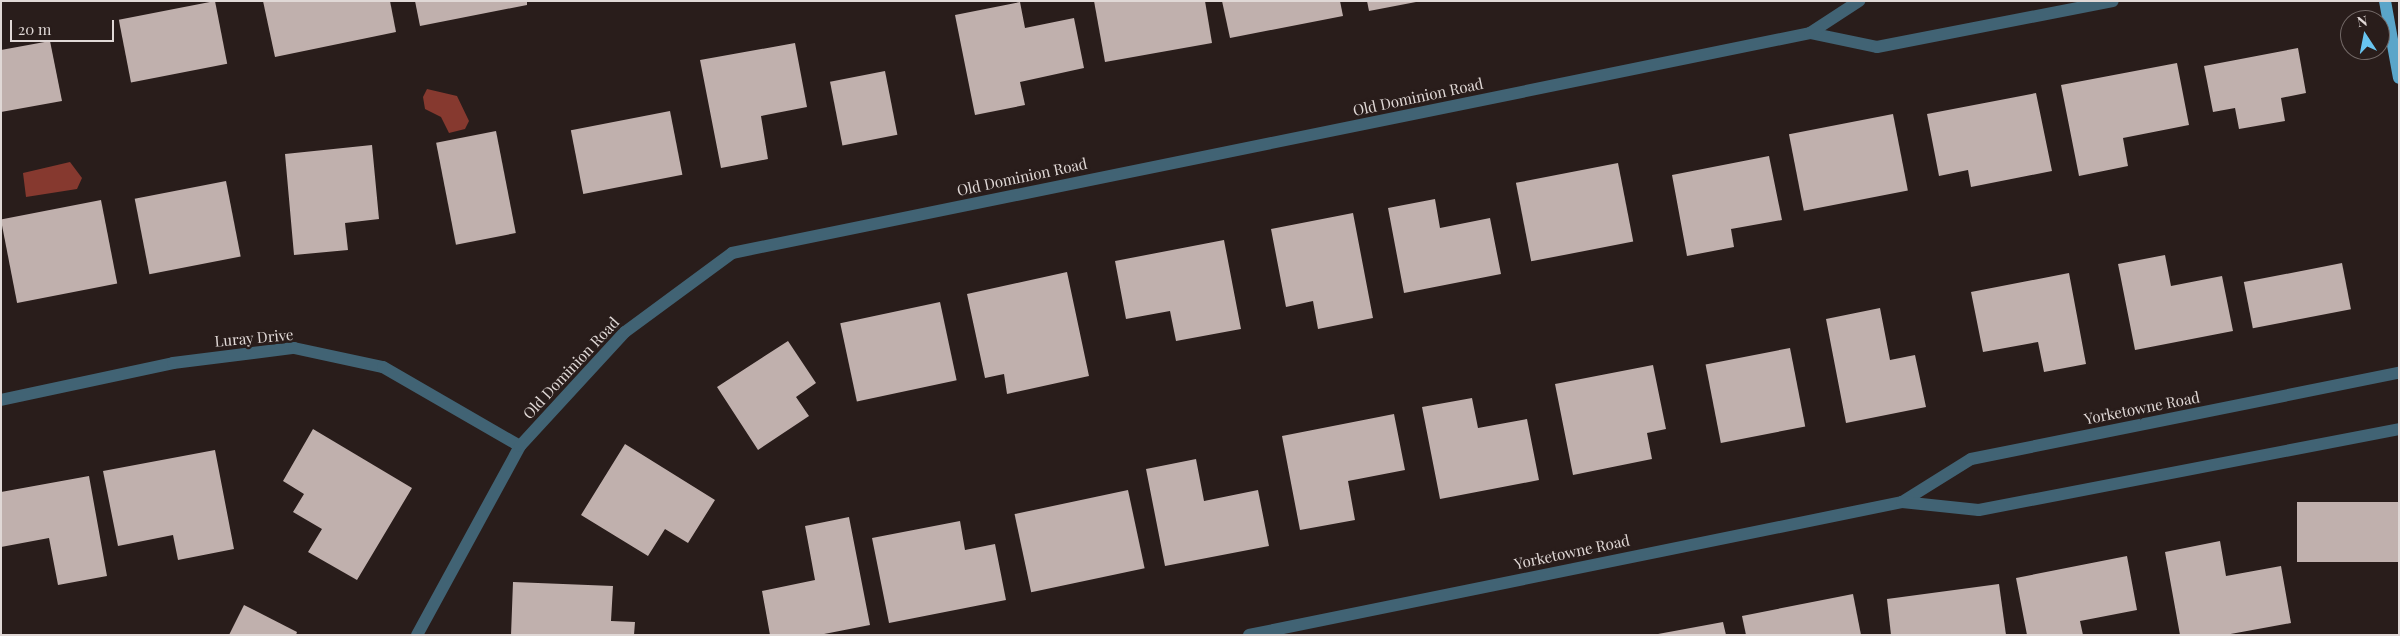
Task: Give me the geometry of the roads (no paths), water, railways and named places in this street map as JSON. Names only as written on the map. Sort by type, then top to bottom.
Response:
[{"type":"main road","points":[[2385,1],[2399,78]]},
{"type":"street","name":"Old Dominion Road","points":[[417,635],[520,446],[625,332],[732,253],[1810,33],[1859,1]]},
{"type":"street","name":"Old Dominion Road","points":[[1810,33],[1877,48],[2113,1]]},
{"type":"street","name":"Luray Drive","points":[[1,400],[172,363],[294,348],[382,367],[520,446]]},
{"type":"street","name":"Yorketowne Road","points":[[1902,502],[1971,459],[2399,373]]},
{"type":"street","name":"Yorketowne Road","points":[[1249,635],[1902,502],[1979,510],[2399,429]]}]
